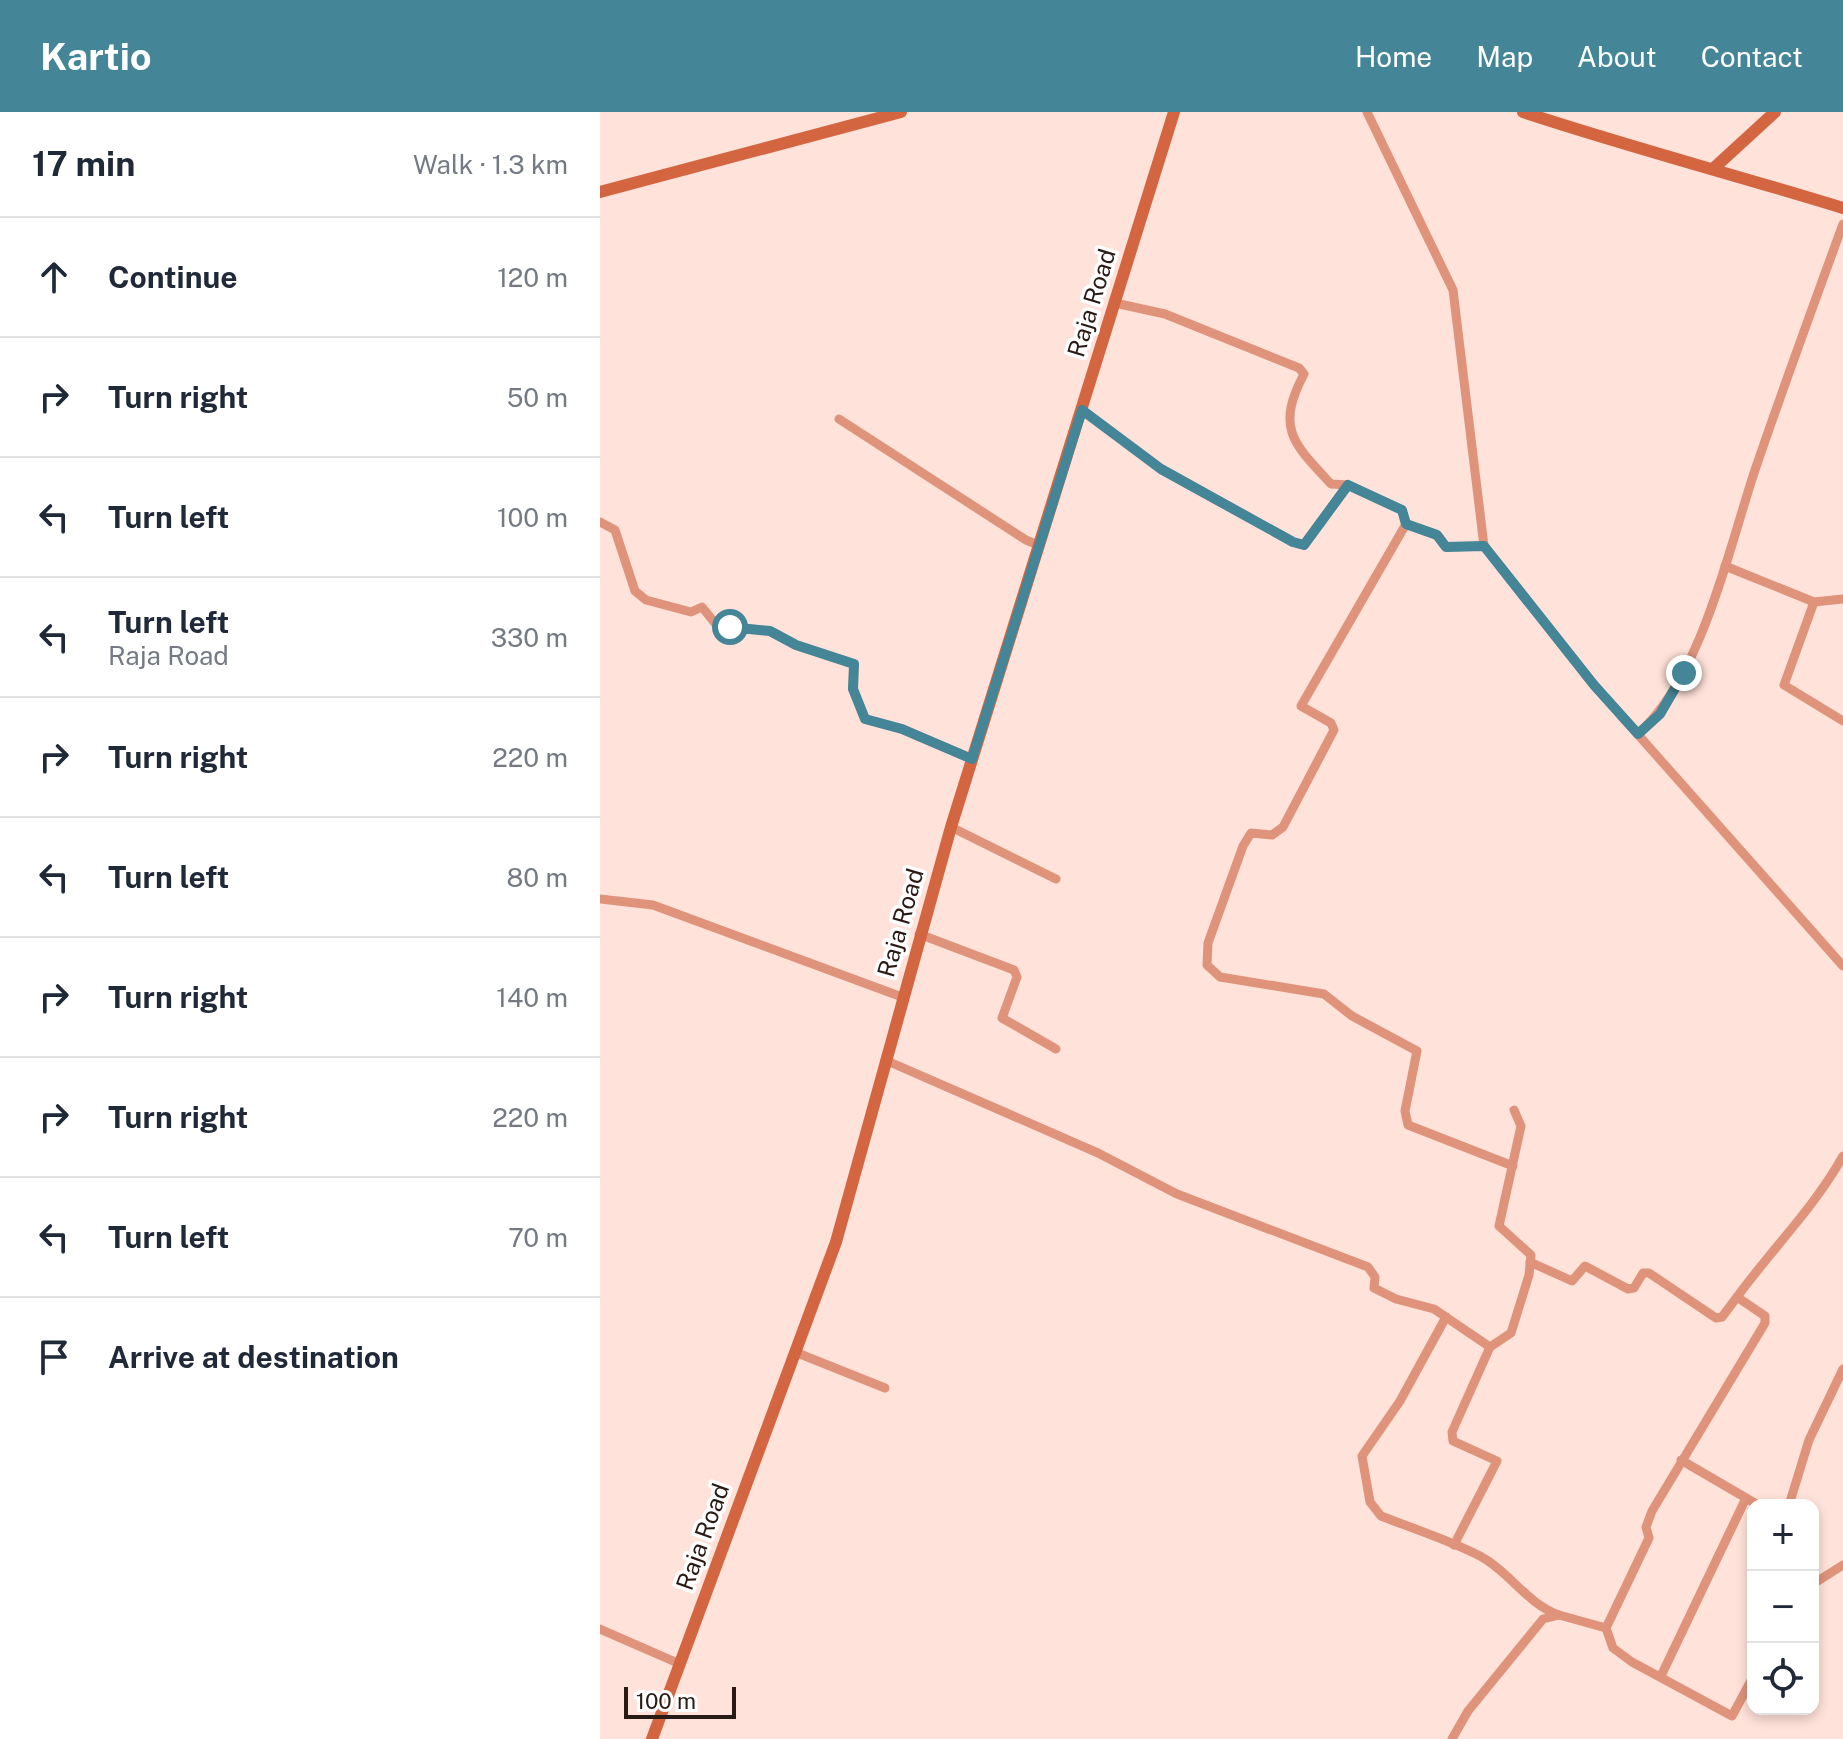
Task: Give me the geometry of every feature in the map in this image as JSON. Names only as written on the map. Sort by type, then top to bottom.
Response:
[{"type":"street","points":[[600,192],[901,112]]},
{"type":"street","name":"Raja Road","points":[[652,1739],[836,1242],[951,827],[1174,112]]},
{"type":"street","points":[[1367,112],[1453,290],[1484,546],[1594,685],[1843,966]]},
{"type":"street","points":[[1523,112],[1646,152],[1714,168],[1843,208]]},
{"type":"street","points":[[1714,168],[1775,112]]},
{"type":"street","points":[[1638,734],[1660,714],[1684,673],[1725,566],[1792,360],[1843,224]]},
{"type":"street","points":[[1115,303],[1165,314],[1299,368],[1304,374],[1293,396],[1288,421],[1294,445],[1331,484],[1348,485],[1402,510],[1406,524],[1301,706],[1331,723],[1334,730],[1283,827],[1272,835],[1251,833],[1243,846],[1208,943],[1207,965],[1220,977],[1324,994],[1352,1016],[1417,1051],[1405,1111],[1408,1125],[1513,1166]]},
{"type":"street","points":[[1082,410],[1161,469],[1293,542],[1304,545],[1348,485]]},
{"type":"street","points":[[839,419],[1038,545]]},
{"type":"street","points":[[600,522],[615,530],[635,591],[646,600],[691,612],[702,607],[718,627],[770,631],[796,645],[854,664],[853,689],[865,719],[902,729],[972,759]]},
{"type":"street","points":[[1406,524],[1437,535],[1446,547],[1484,546]]},
{"type":"street","points":[[1725,566],[1814,602],[1843,599]]},
{"type":"street","points":[[1814,602],[1784,685],[1843,721]]},
{"type":"street","points":[[951,827],[1056,879]]},
{"type":"street","points":[[600,899],[653,905],[902,997]]},
{"type":"street","points":[[919,934],[1014,970],[1017,977],[1002,1018],[1056,1049]]},
{"type":"street","points":[[885,1060],[1096,1152],[1190,1200],[1368,1267],[1375,1277],[1374,1288],[1446,1317],[1490,1347]]},
{"type":"street","points":[[1454,1545],[1497,1461],[1453,1441],[1452,1432],[1490,1347],[1511,1333],[1531,1255],[1499,1226],[1521,1126],[1514,1110]]},
{"type":"street","points":[[1530,1262],[1572,1281],[1585,1266],[1628,1289],[1634,1288],[1643,1273],[1649,1273],[1716,1318],[1722,1317],[1775,1245],[1807,1213],[1843,1156]]},
{"type":"street","points":[[1737,1297],[1765,1316],[1765,1323],[1652,1511],[1644,1550],[1606,1628],[1613,1648],[1632,1662],[1732,1716],[1747,1688]]},
{"type":"street","points":[[1446,1317],[1400,1401],[1362,1456],[1370,1502],[1381,1516],[1482,1557],[1516,1582],[1540,1608],[1606,1628]]},
{"type":"street","points":[[795,1352],[885,1388]]},
{"type":"street","points":[[1791,1499],[1809,1440],[1843,1369]]},
{"type":"street","points":[[1661,1676],[1746,1498],[1681,1460]]},
{"type":"street","points":[[1819,1580],[1843,1565]]},
{"type":"street","points":[[1452,1739],[1468,1711],[1543,1619],[1559,1615]]},
{"type":"street","points":[[600,1629],[680,1664]]},
{"type":"route","points":[[730,627],[770,631],[796,645],[854,664],[853,689],[865,719],[902,729],[972,759],[1082,410],[1161,469],[1293,542],[1304,545],[1348,485],[1402,510],[1406,524],[1437,535],[1446,547],[1484,546],[1594,685],[1638,734],[1660,714],[1684,673]]}]
